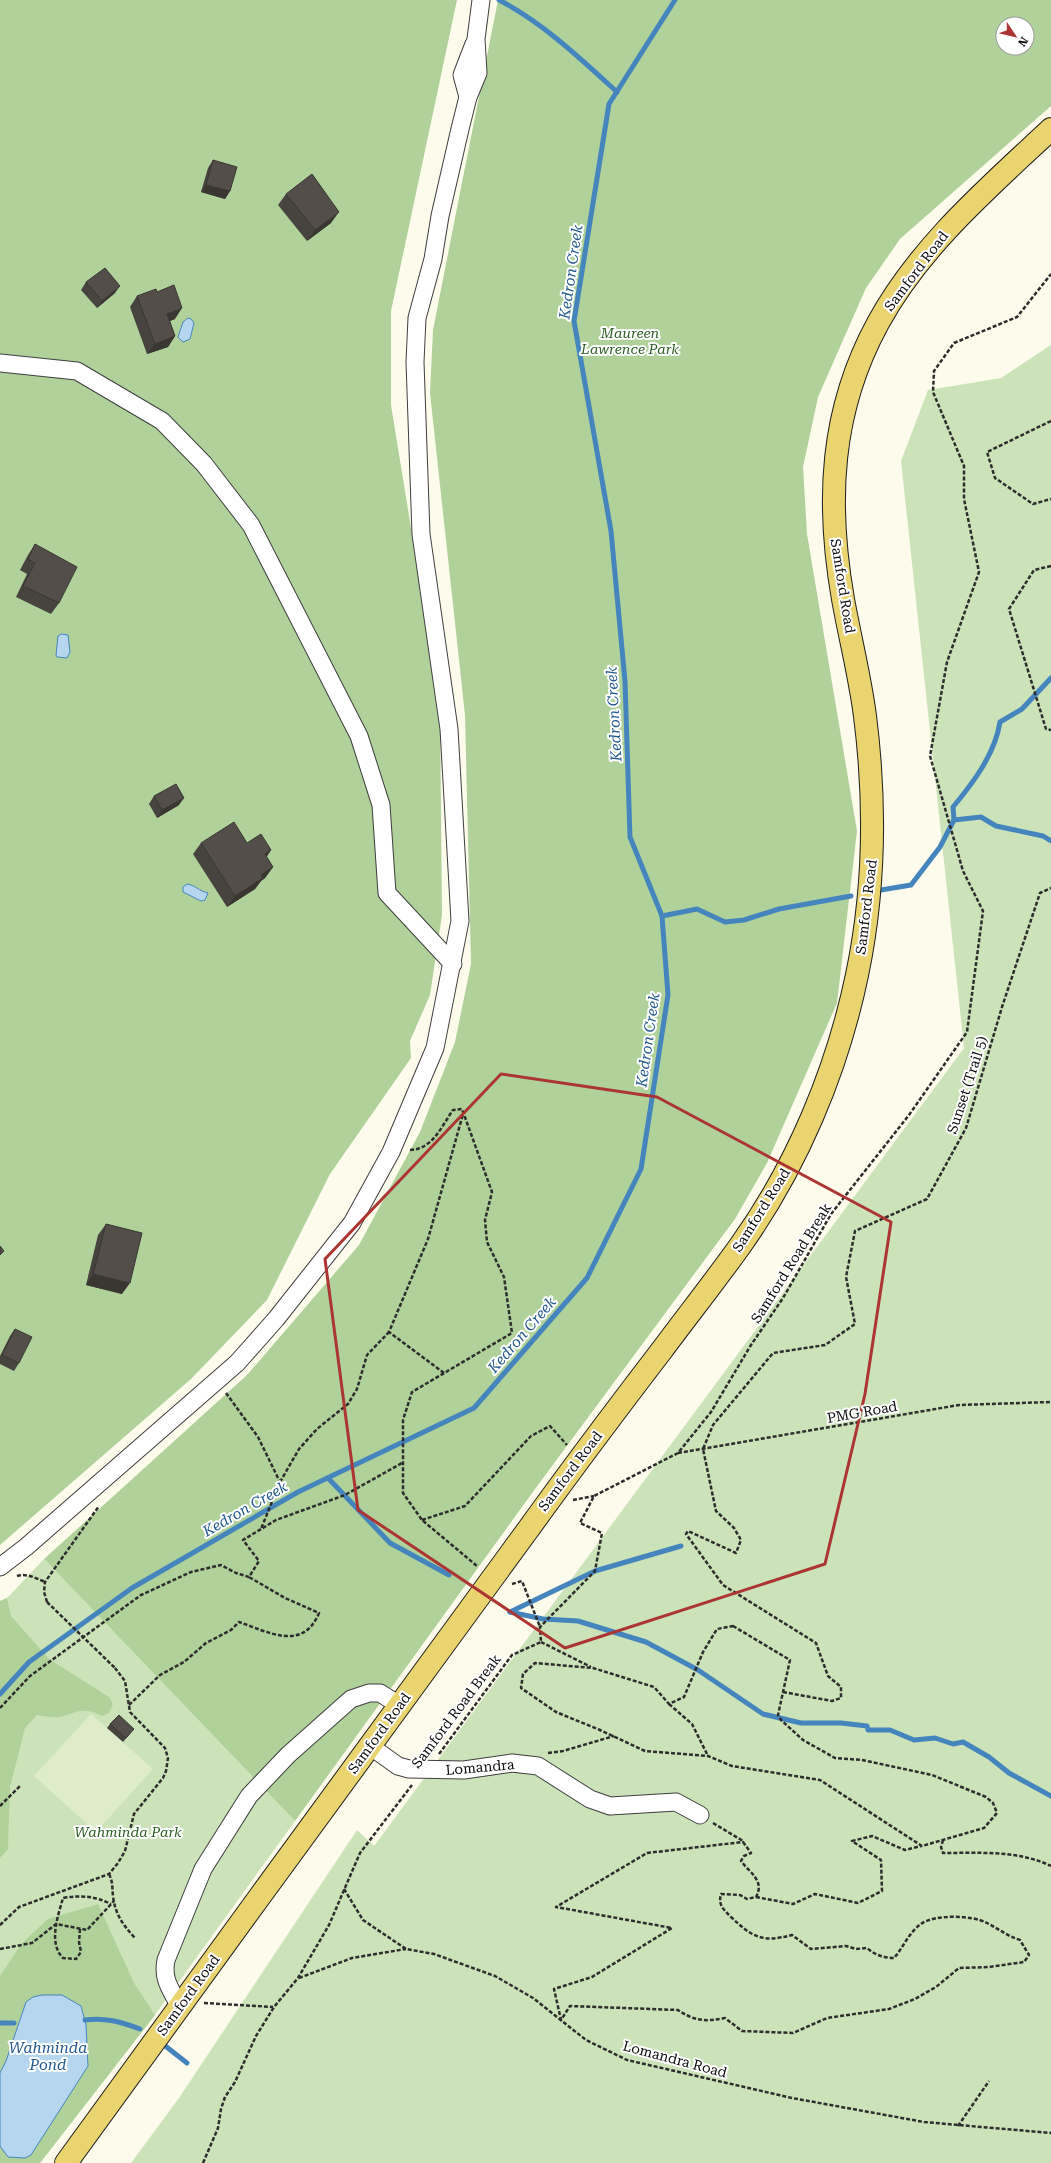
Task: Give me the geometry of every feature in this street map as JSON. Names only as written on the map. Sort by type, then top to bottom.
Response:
[{"type":"main road","name":"Samford Road","points":[[66,2163],[580,1458],[741,1244],[787,1169],[812,1116],[834,1060],[850,1007],[859,968],[871,880],[873,830],[871,767],[864,706],[842,592],[834,534],[833,502],[838,432],[848,395],[861,357],[899,288],[951,225],[1051,129]]},
{"type":"street","points":[[0,1567],[26,1547],[237,1363],[276,1319],[352,1223],[392,1152],[435,1048],[453,964],[460,921],[449,736],[421,534],[415,362],[417,318],[433,260],[440,216],[468,97],[462,75],[476,39],[481,0]]},
{"type":"street","points":[[0,363],[77,371],[162,421],[204,464],[251,525],[359,736],[381,805],[387,893],[453,964]]},
{"type":"street","points":[[181,2005],[167,1982],[164,1972],[166,1960],[203,1869],[249,1796],[288,1755],[350,1699],[369,1693],[380,1693],[399,1705]]},
{"type":"street","name":"Lomandra","points":[[370,1746],[398,1766],[409,1770],[464,1770],[512,1763],[538,1766],[590,1799],[610,1806],[676,1802],[700,1815]]},
{"type":"path","name":"Samford Road Break","points":[[540,1627],[595,1571],[602,1534],[580,1523],[594,1496],[678,1453],[711,1412],[751,1344],[783,1298],[831,1214],[909,1115],[967,1032],[983,911],[963,871],[930,756],[948,662],[979,572],[964,498],[964,466],[933,392],[934,371],[954,342],[1017,317],[1051,274]]},
{"type":"path","points":[[1051,421],[987,452],[996,478],[1033,504],[1051,499]]},
{"type":"path","points":[[1051,566],[1034,570],[1009,609],[1046,729],[1051,730]]},
{"type":"path","name":"Sunset (Trail 5)","points":[[703,1449],[713,1424],[773,1353],[825,1345],[855,1324],[846,1278],[855,1231],[927,1199],[966,1128],[1002,1007],[1040,893],[1051,888]]},
{"type":"path","points":[[392,1152],[421,1150],[434,1139],[453,1110],[462,1109],[492,1192],[485,1220],[487,1242],[504,1277],[512,1333],[412,1392],[403,1420],[403,1493],[422,1520],[477,1566]]},
{"type":"path","points":[[261,1529],[280,1482],[298,1449],[317,1429],[348,1404],[357,1389],[367,1355],[389,1332],[428,1238],[464,1114]]},
{"type":"path","points":[[389,1332],[444,1373]]},
{"type":"path","points":[[216,1380],[258,1437],[280,1482]]},
{"type":"path","name":"PMG Road","points":[[678,1453],[959,1405],[1051,1402]]},
{"type":"path","points":[[422,1520],[465,1506],[530,1436],[550,1426],[580,1458]]},
{"type":"path","points":[[703,1449],[716,1511],[734,1528],[741,1540],[736,1553],[688,1531],[686,1534],[723,1585],[816,1643],[828,1676],[841,1687],[841,1698],[832,1701],[783,1692]]},
{"type":"path","points":[[249,1577],[259,1561],[243,1540],[276,1520],[345,1495],[403,1463]]},
{"type":"path","points":[[0,1925],[19,1907],[109,1874],[125,1851],[134,1814],[163,1778],[166,1771],[168,1758],[165,1748],[130,1712],[125,1681],[116,1668],[47,1602],[44,1592],[45,1582],[102,1503]]},
{"type":"path","points":[[0,1708],[30,1676],[141,1595],[191,1572],[221,1565],[236,1573],[249,1577],[285,1598],[319,1613],[314,1626],[296,1637],[273,1634],[239,1622],[231,1630],[206,1644],[184,1662],[160,1675],[129,1705]]},
{"type":"path","points":[[15,1576],[21,1574],[45,1582]]},
{"type":"path","points":[[515,1583],[522,1581],[533,1613],[540,1627],[541,1642],[593,1668],[654,1687],[669,1704],[692,1724],[708,1756]]},
{"type":"path","points":[[561,2020],[570,2006],[678,2010],[690,2018],[709,2021],[725,2018],[742,2031],[793,2033],[827,2018],[889,2009],[915,1999],[936,1987],[959,1968],[989,1967],[1024,1962],[1028,1955],[1020,1940],[1009,1937],[986,1922],[960,1916],[939,1918],[921,1924],[894,1958],[880,1956],[867,1948],[856,1949],[846,1946],[811,1949],[792,1935],[777,1939],[748,1933],[723,1910],[719,1901],[721,1894],[740,1895],[747,1899],[756,1897],[793,1904],[815,1894],[858,1903],[882,1891],[881,1860],[852,1841],[872,1836],[905,1850],[922,1846],[984,1828],[997,1813],[994,1803],[986,1797],[932,1775],[862,1760],[835,1758],[803,1740],[781,1720],[778,1709],[790,1660],[734,1626],[717,1629],[703,1652],[684,1697],[669,1704]]},
{"type":"path","name":"Samford Road Break","points":[[203,2163],[218,2128],[220,2109],[225,2097],[235,2082],[256,2036],[274,2006],[298,1978],[329,1925],[360,1853],[423,1770],[440,1753],[512,1655],[541,1642]]},
{"type":"path","points":[[593,1668],[535,1663],[523,1674],[521,1688],[556,1712],[614,1736],[644,1751],[708,1756],[732,1766],[820,1780],[922,1846]]},
{"type":"path","points":[[540,1754],[563,1751],[614,1736]]},
{"type":"path","points":[[0,1806],[21,1785]]},
{"type":"path","points":[[700,1815],[743,1842],[750,1852],[744,1856],[741,1861],[760,1882],[760,1889],[756,1897]]},
{"type":"path","points":[[943,1840],[941,1847],[943,1853],[1007,1854],[1040,1861],[1051,1866]]},
{"type":"path","points":[[561,2020],[554,1989],[592,1976],[672,1928],[556,1907],[647,1853],[743,1842]]},
{"type":"path","points":[[109,1874],[113,1883],[114,1901],[119,1918],[135,1938]]},
{"type":"path","name":"Lomandra Road","points":[[344,1888],[363,1920],[406,1949],[434,1954],[495,1976],[533,1998],[586,2040],[626,2060],[792,2098],[957,2126],[1051,2133]]},
{"type":"path","points":[[80,1929],[79,1942],[81,1952],[76,1959],[63,1958],[58,1952],[55,1937],[56,1924],[63,1898],[80,1895],[95,1897],[111,1904]]},
{"type":"path","points":[[56,1924],[87,1930],[114,1901]]},
{"type":"path","points":[[0,1949],[32,1943],[56,1924]]},
{"type":"path","points":[[298,1978],[352,1958],[406,1949]]},
{"type":"path","points":[[181,2005],[274,2006]]},
{"type":"path","points":[[957,2126],[989,2081]]},
{"type":"highlighted area","points":[[501,1074],[657,1097],[891,1222],[865,1394],[825,1564],[565,1648],[358,1510],[325,1259]]},
{"type":"green space","points":[[0,0],[457,0],[391,311],[391,405],[440,706],[442,915],[430,995],[410,1041],[411,1058],[330,1174],[267,1300],[191,1379],[0,1545]]},
{"type":"green space","name":"Maureen Lawrence Park","points":[[498,0],[1051,0],[1051,106],[900,239],[866,288],[818,397],[803,467],[807,534],[857,831],[837,1003],[767,1163],[735,1219],[535,1489],[295,1821],[44,1559],[247,1375],[359,1245],[420,1132],[455,1042],[471,964],[465,715],[430,393],[433,330]]},
{"type":"green space","points":[[1051,345],[1051,2163],[131,2163],[179,2098],[357,1830],[374,1846],[964,1048],[901,461],[928,390],[1001,378]]},
{"type":"green space","name":"Wahminda Park","points":[[44,1559],[295,1821],[155,2015],[40,2163],[0,2163],[0,1601],[7,1598]]},
{"type":"green space","points":[[7,1598],[11,1616],[49,1659],[109,1697],[113,1704],[109,1713],[102,1716],[90,1711],[80,1711],[56,1717],[37,1715],[25,1728],[10,1787],[8,1849],[0,1858],[0,1601]]},
{"type":"green space","points":[[91,1714],[153,1769],[96,1832],[34,1776]]},
{"type":"green space","points":[[98,1904],[134,1983],[155,2015],[40,2163],[0,2163],[0,1976],[22,1943],[48,1919]]},
{"type":"water","points":[[188,318],[194,323],[190,339],[183,342],[178,337],[183,322]]},
{"type":"water","points":[[61,634],[68,635],[70,652],[67,658],[57,657],[56,655],[58,636]]},
{"type":"water","points":[[187,884],[208,893],[205,900],[201,901],[183,892],[183,887]]},
{"type":"water","name":"Wahminda Pond","points":[[42,1995],[62,1995],[81,2006],[86,2025],[88,2066],[31,2155],[25,2158],[8,2157],[0,2146],[0,2073],[6,2061],[26,2002],[33,1997]]},
{"type":"building","points":[[213,160],[237,167],[230,191],[206,185]]},
{"type":"building","points":[[312,174],[339,212],[315,230],[286,194]]},
{"type":"building","points":[[105,268],[120,286],[102,301],[86,282]]},
{"type":"building","points":[[174,285],[182,308],[167,314],[175,336],[155,344],[137,296],[156,289],[157,292]]},
{"type":"building","points":[[35,544],[77,567],[59,603],[23,586],[35,563],[28,559]]},
{"type":"building","points":[[176,784],[184,798],[162,810],[154,796]]},
{"type":"building","points":[[234,822],[247,843],[261,834],[271,850],[265,854],[273,867],[261,875],[263,878],[235,896],[201,843]]},
{"type":"building","points":[[106,1224],[142,1233],[130,1283],[93,1274]]},
{"type":"building","points":[[0,1246],[4,1251],[0,1255]]},
{"type":"building","points":[[15,1329],[32,1337],[19,1363],[2,1355]]},
{"type":"building","points":[[119,1715],[134,1729],[126,1738],[110,1724]]},
{"type":"waterway","points":[[499,0],[531,19],[546,30],[617,92]]},
{"type":"waterway","name":"Kedron Creek","points":[[0,1694],[29,1662],[132,1588],[298,1492],[474,1408],[587,1278],[641,1169],[668,995],[662,916],[630,837],[625,681],[611,531],[574,321],[609,104],[675,0]]},
{"type":"waterway","points":[[881,890],[911,885],[940,847],[954,820],[953,807],[982,768],[993,745],[1000,722],[1022,709],[1051,678]]},
{"type":"waterway","points":[[954,820],[981,817],[996,826],[1043,836],[1051,841]]},
{"type":"waterway","points":[[662,916],[697,909],[725,922],[744,920],[779,909],[851,896]]},
{"type":"waterway","points":[[328,1478],[390,1543],[449,1575]]},
{"type":"waterway","points":[[510,1612],[595,1571],[681,1546]]},
{"type":"waterway","points":[[510,1612],[543,1619],[578,1621],[646,1642],[698,1670],[763,1714],[801,1723],[841,1723],[867,1726],[868,1730],[890,1730],[914,1740],[935,1738],[953,1744],[963,1742],[989,1757],[1009,1773],[1051,1796]]},
{"type":"waterway","points":[[85,2020],[99,2019],[113,2021],[140,2029]]},
{"type":"waterway","points":[[0,2023],[14,2023]]},
{"type":"waterway","points":[[164,2045],[187,2063]]}]
